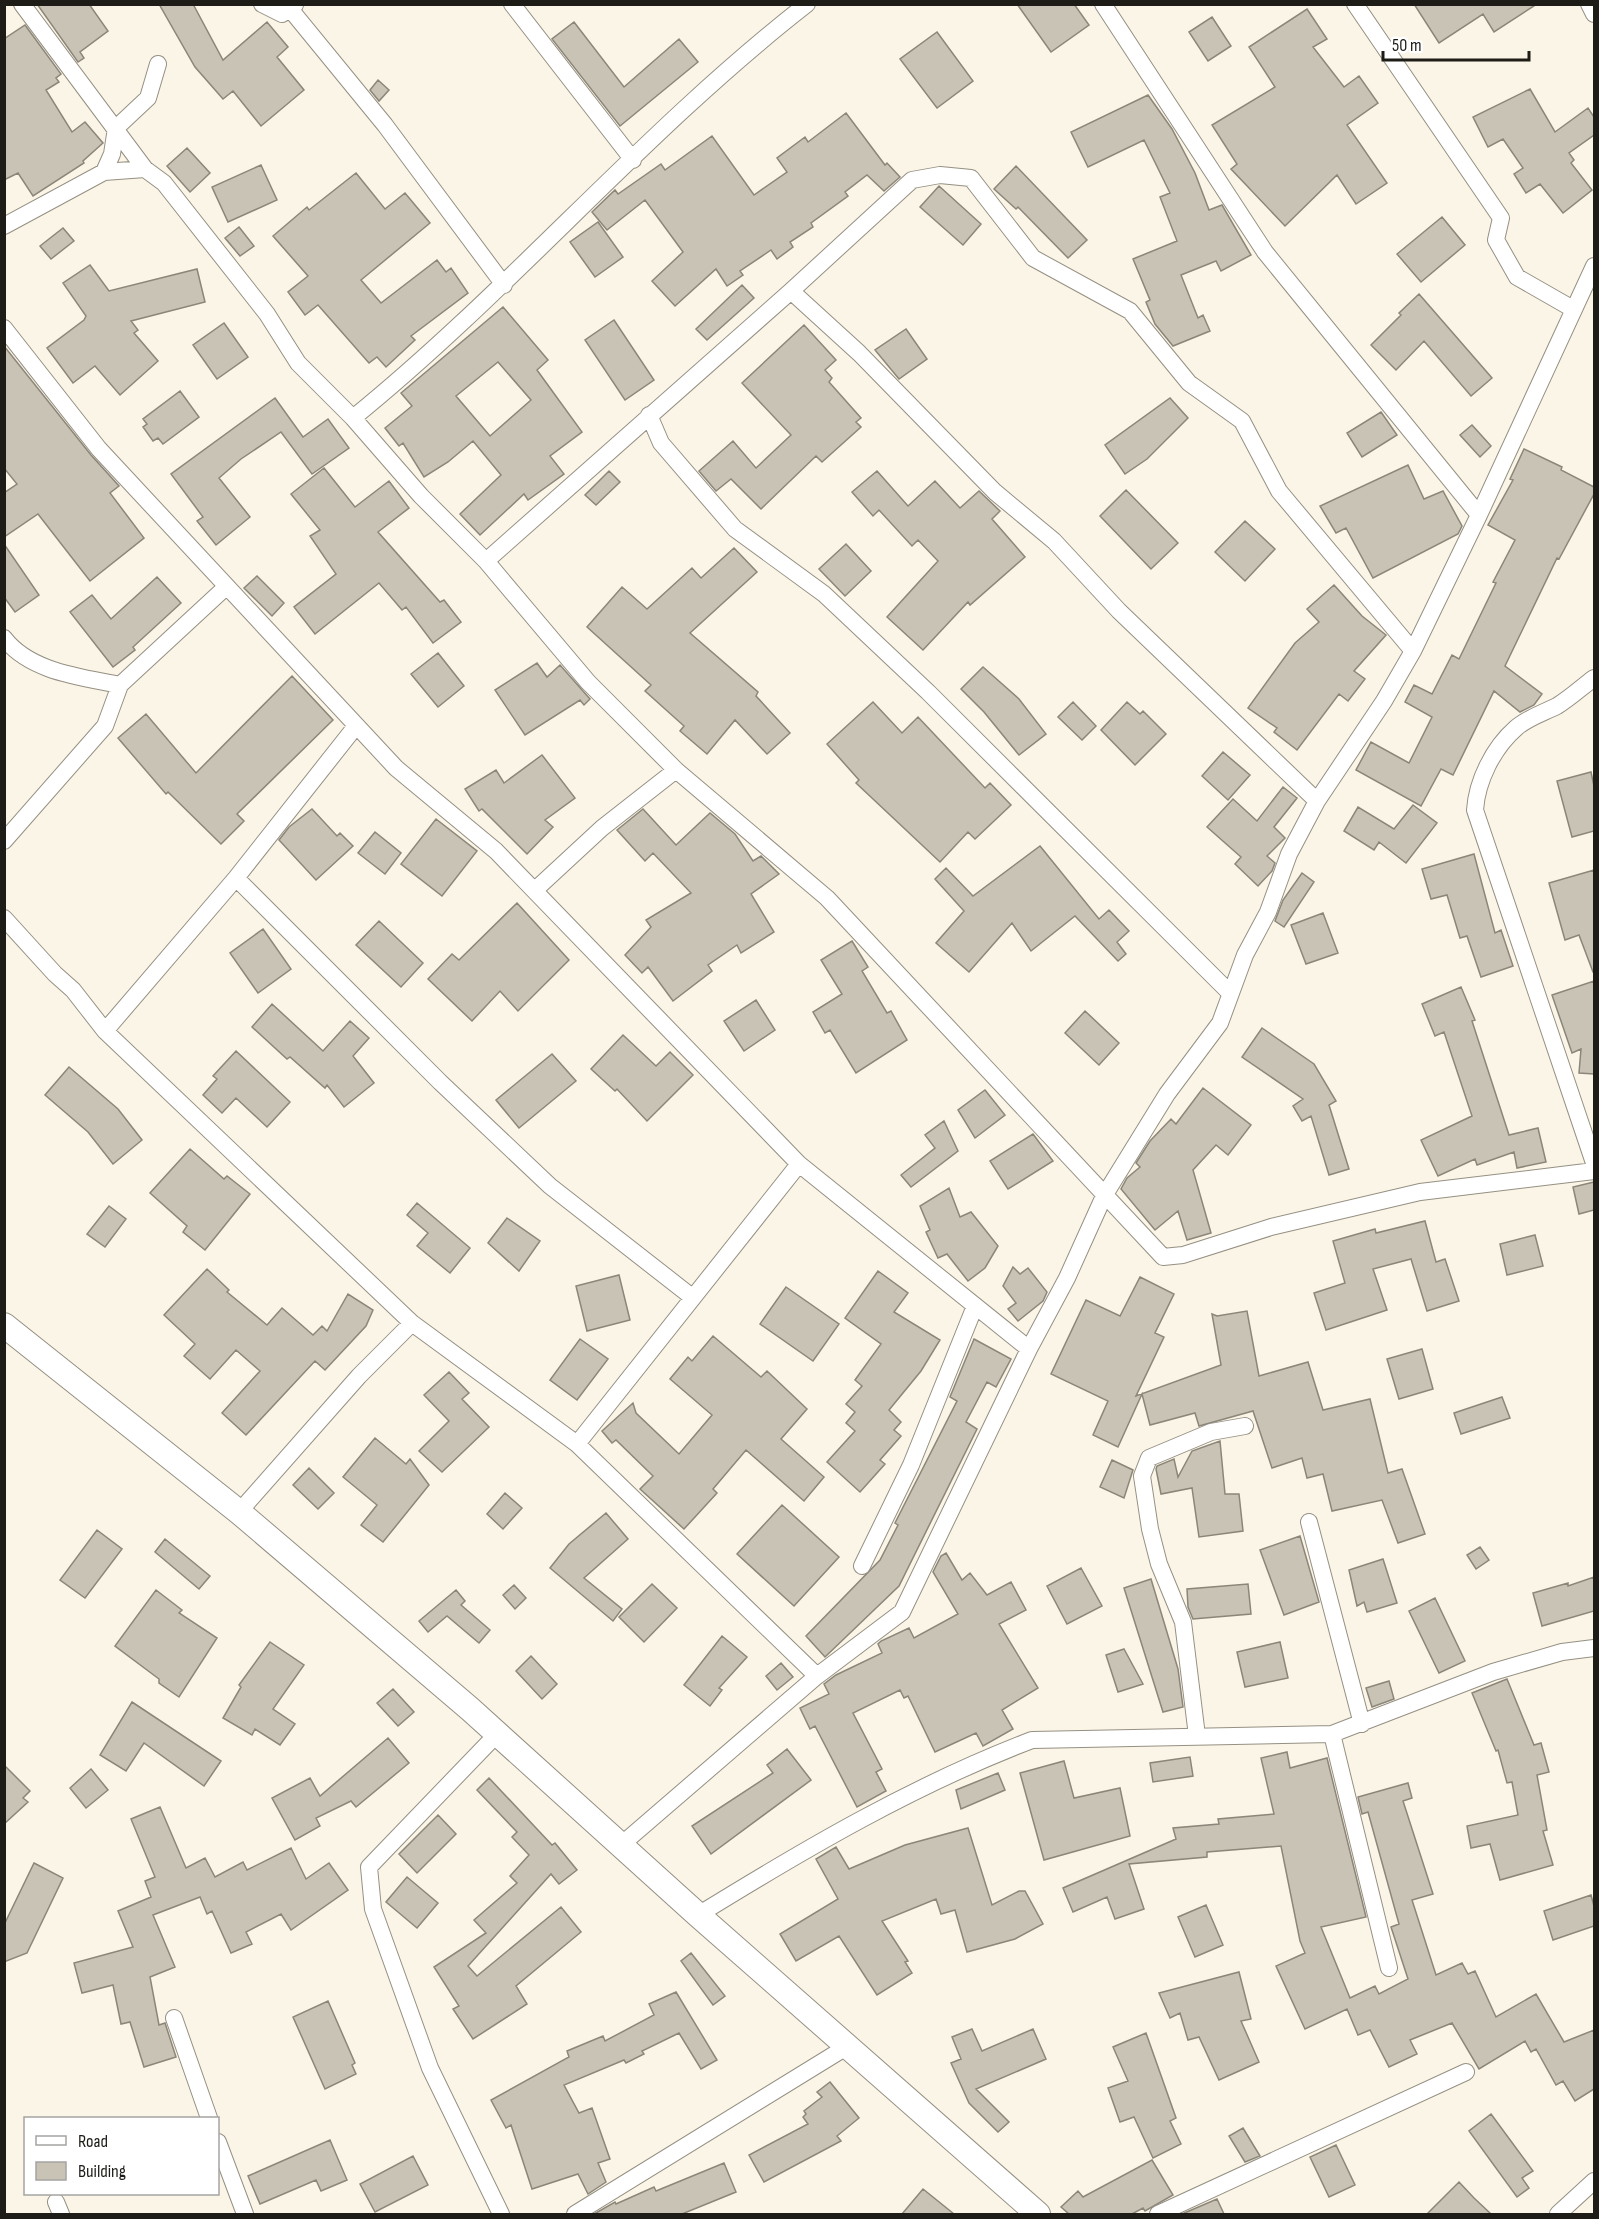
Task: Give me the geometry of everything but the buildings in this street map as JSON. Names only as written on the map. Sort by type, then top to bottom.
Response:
[{"type":"street","points":[[22,4],[145,169],[164,183],[267,314],[298,363],[353,418],[421,496],[486,561],[588,682],[676,770],[827,898],[1163,1257],[1183,1255],[1271,1227],[1420,1192],[1594,1171]]},
{"type":"street","points":[[262,4],[282,14],[290,6],[385,124],[504,285]]},
{"type":"street","points":[[512,4],[633,160]]},
{"type":"street","points":[[353,418],[400,380],[504,285],[755,45],[807,4]]},
{"type":"street","points":[[1103,4],[1265,252],[1479,515]]},
{"type":"street","points":[[1355,4],[1501,218],[1496,240],[1518,277],[1573,309]]},
{"type":"street","points":[[1588,4],[1594,14]]},
{"type":"street","points":[[104,172],[112,154],[116,128],[148,98],[158,64]]},
{"type":"street","points":[[4,226],[104,172],[145,169]]},
{"type":"street","points":[[486,561],[791,291],[912,180],[940,175],[971,178],[1033,258],[1130,311],[1190,383],[1242,420],[1279,491],[1413,651]]},
{"type":"street","points":[[621,1845],[817,1676],[902,1612],[1029,1349],[1067,1278],[1104,1196],[1167,1094],[1221,1023],[1245,955],[1268,912],[1289,854],[1317,801],[1384,701],[1413,651],[1479,515],[1594,266]]},
{"type":"street","points":[[791,291],[860,353],[995,492],[1054,541],[1119,611],[1317,801]]},
{"type":"street","points":[[4,328],[99,449],[396,768],[496,851],[799,1164],[1029,1349]]},
{"type":"street","points":[[649,415],[661,443],[735,529],[824,594],[928,692],[1230,993]]},
{"type":"street","points":[[4,842],[105,726],[120,685],[226,587]]},
{"type":"street","points":[[4,638],[15,651],[41,665],[120,685]]},
{"type":"street","points":[[1594,678],[1559,705],[1518,726],[1506,737],[1485,770],[1476,798],[1475,810],[1594,1163]]},
{"type":"street","points":[[105,1031],[236,878],[356,726]]},
{"type":"street","points":[[535,890],[602,828],[676,770]]},
{"type":"street","points":[[236,878],[440,1082],[550,1186],[692,1297]]},
{"type":"street","points":[[4,918],[55,974],[73,990],[105,1031],[412,1323],[577,1444],[817,1676]]},
{"type":"street","points":[[577,1444],[799,1164]]},
{"type":"street","points":[[862,1566],[911,1465],[975,1306]]},
{"type":"street","points":[[239,1512],[359,1376],[412,1323]]},
{"type":"street","points":[[4,1325],[239,1512],[498,1734],[698,1915],[1038,2214]]},
{"type":"street","points":[[1197,1736],[1183,1622],[1159,1564],[1150,1529],[1142,1476],[1149,1458],[1211,1432],[1245,1426]]},
{"type":"street","points":[[1309,1521],[1362,1724]]},
{"type":"street","points":[[698,1915],[792,1858],[893,1803],[992,1755],[1032,1740],[1332,1734],[1493,1672],[1562,1652],[1594,1648]]},
{"type":"street","points":[[498,1734],[369,1867],[373,1909],[430,2068],[501,2214]]},
{"type":"street","points":[[1332,1734],[1389,1968]]},
{"type":"street","points":[[174,2018],[209,2117]]},
{"type":"street","points":[[574,2214],[848,2046]]},
{"type":"street","points":[[1158,2214],[1466,2072]]},
{"type":"street","points":[[219,2145],[245,2214]]},
{"type":"street","points":[[1558,2214],[1594,2181]]}]
